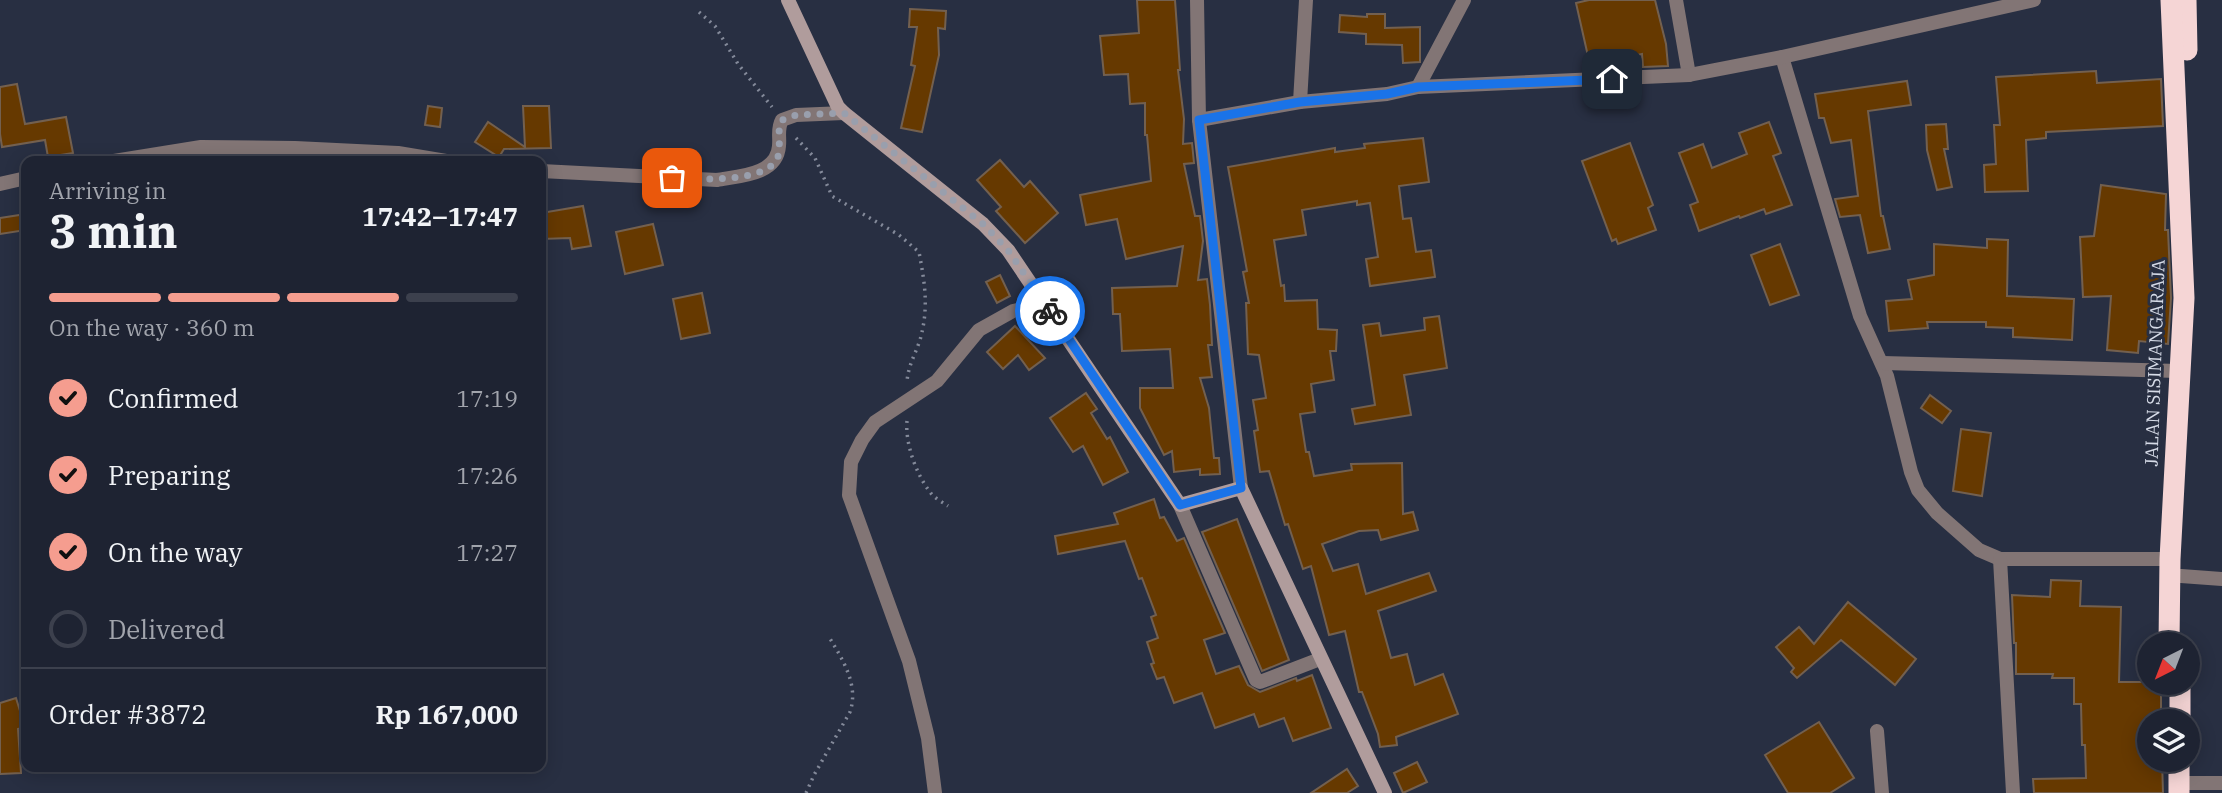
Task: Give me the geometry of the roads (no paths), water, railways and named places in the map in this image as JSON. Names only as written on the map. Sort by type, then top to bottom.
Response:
[{"type":"highway","name":"JALAN SISIMANGARAJA","points":[[2171,0],[2184,298],[2178,371],[2176,568],[2179,632]]},
{"type":"highway","name":"JALAN SISIMANGARAJA","points":[[2170,632],[2194,297],[2186,0]]},
{"type":"street","points":[[788,0],[834,100],[844,113],[983,224],[1008,250],[1180,505],[1256,680],[1260,682],[1320,659]]},
{"type":"street","points":[[1197,0],[1199,120],[1241,488],[1385,793]]},
{"type":"street","points":[[1300,102],[1307,0]]},
{"type":"street","points":[[1418,87],[1464,0]]},
{"type":"street","points":[[1676,0],[1689,75]]},
{"type":"street","points":[[1199,120],[1300,102],[1387,94],[1418,87],[1689,75],[1782,57],[2034,0]]},
{"type":"street","points":[[1782,57],[1860,316],[1883,363],[1911,472],[1918,490],[1937,513],[1979,550],[2000,559],[2176,568],[2222,579]]},
{"type":"street","points":[[546,171],[717,180],[742,176],[775,163],[778,155],[778,130],[782,120],[796,115],[844,113]]},
{"type":"street","points":[[145,156],[201,147],[295,148],[416,156]]},
{"type":"street","points":[[0,184],[21,179]]},
{"type":"street","points":[[935,793],[928,738],[909,661],[849,495],[851,462],[875,422],[937,381],[984,326],[1013,311],[1045,304]]},
{"type":"street","points":[[1883,363],[2178,371]]},
{"type":"street","points":[[1180,505],[1241,488]]},
{"type":"street","points":[[2000,559],[2013,793]]},
{"type":"street","points":[[1877,731],[1882,793]]},
{"type":"street","points":[[2176,789],[2222,783]]}]
